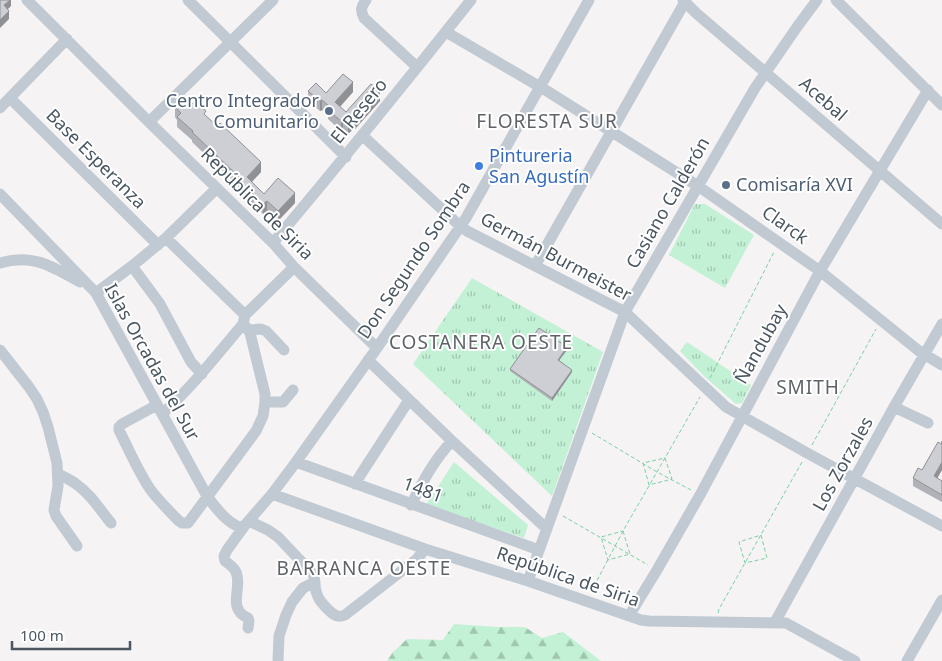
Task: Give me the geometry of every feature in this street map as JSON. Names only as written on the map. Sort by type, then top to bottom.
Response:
[{"type":"street","name":"República de Siria","points":[[27,0],[377,348]]},
{"type":"street","points":[[188,0],[346,157]]},
{"type":"street","points":[[149,122],[273,0]]},
{"type":"street","points":[[366,0],[361,6],[364,18],[417,67]]},
{"type":"street","name":"El Resero","points":[[273,243],[346,157],[472,0]]},
{"type":"street","name":"Don Segundo Sombra","points":[[248,628],[248,618],[243,616],[236,606],[238,578],[234,568],[225,560],[224,556],[247,523],[296,462],[460,226],[589,0]]},
{"type":"street","name":"Casiano Calderón","points":[[528,581],[626,312],[755,88],[796,27],[818,0]]},
{"type":"street","points":[[836,0],[941,102]]},
{"type":"street","points":[[535,266],[685,1]]},
{"type":"street","name":"Acebal","points":[[685,1],[942,224]]},
{"type":"street","name":"Clarck","points":[[446,32],[541,87],[698,186],[820,271],[924,354],[942,365]]},
{"type":"street","points":[[0,108],[67,40]]},
{"type":"street","name":"Ñandubay","points":[[629,616],[700,495],[820,271],[928,90]]},
{"type":"street","name":"Base Esperanza","points":[[10,98],[245,323]]},
{"type":"street","name":"Germán Burmeister","points":[[363,136],[460,226],[626,312],[720,402],[807,453],[942,526]]},
{"type":"street","points":[[0,263],[15,260],[40,262],[55,268],[94,290],[132,266],[162,242],[217,188]]},
{"type":"street","name":"Islas Orcadas del Sur","points":[[0,194],[94,290],[214,506],[234,525],[241,527],[247,523],[268,530],[278,537],[313,574],[318,599],[333,614],[345,615],[417,559],[425,549]]},
{"type":"street","points":[[132,266],[160,304],[191,362],[202,374]]},
{"type":"street","points":[[245,323],[265,394],[263,416],[256,431],[190,521],[182,523],[158,499],[142,476],[119,430],[122,424],[159,409],[202,374],[245,323],[294,267]]},
{"type":"street","points":[[245,323],[263,330],[284,350]]},
{"type":"street","name":"Los Zorzales","points":[[776,622],[894,407],[942,324]]},
{"type":"street","points":[[0,350],[4,363],[33,393],[43,412],[55,454],[58,474],[54,510],[56,516],[77,546]]},
{"type":"street","points":[[368,360],[547,529]]},
{"type":"street","points":[[265,402],[283,402],[293,390]]},
{"type":"street","points":[[355,484],[409,400]]},
{"type":"street","points":[[894,407],[928,423]]},
{"type":"street","points":[[411,504],[440,453],[452,441]]},
{"type":"street","name":"1481","points":[[296,462],[539,550]]},
{"type":"street","points":[[58,474],[74,482],[89,494],[111,524]]},
{"type":"street","name":"República de Siria","points":[[272,494],[425,549],[528,581],[640,620],[786,623],[856,661]]},
{"type":"street","points":[[278,661],[280,636],[292,602],[303,588],[315,582]]},
{"type":"street","points":[[907,661],[942,600]]},
{"type":"path","points":[[586,602],[623,531],[705,386],[778,242]]},
{"type":"path","points":[[716,621],[719,609],[881,320]]},
{"type":"path","points":[[588,431],[700,495]]},
{"type":"path","points":[[643,463],[665,458]]},
{"type":"path","points":[[665,458],[672,479]]},
{"type":"path","points":[[643,463],[649,486]]},
{"type":"path","points":[[649,486],[672,479]]},
{"type":"path","points":[[559,513],[657,570]]},
{"type":"path","points":[[601,537],[623,531]]},
{"type":"path","points":[[623,531],[630,554]]},
{"type":"path","points":[[745,563],[739,542],[760,536]]},
{"type":"path","points":[[745,563],[767,558],[760,536]]},
{"type":"path","points":[[601,537],[608,560]]},
{"type":"path","points":[[608,560],[630,554]]},
{"type":"green space","points":[[695,204],[705,204],[754,235],[725,288],[669,255]]},
{"type":"green space","points":[[472,278],[603,352],[552,496],[413,364]]},
{"type":"green space","points":[[687,342],[751,385],[742,403],[736,404],[705,377],[680,351]]},
{"type":"green space","points":[[454,462],[528,525],[524,538],[426,505]]},
{"type":"green space","points":[[454,624],[525,627],[542,638],[563,632],[601,661],[387,661],[393,652],[407,639],[443,640]]},
{"type":"building","points":[[0,0],[10,0],[4,5],[9,11],[0,20]]},
{"type":"building","points":[[343,74],[353,82],[335,102],[346,112],[371,84],[380,91],[355,120],[354,118],[348,124],[343,119],[341,121],[328,110],[330,107],[308,91],[316,83],[326,93]]},
{"type":"building","points":[[184,97],[192,104],[195,101],[206,111],[204,114],[217,126],[220,123],[261,162],[247,177],[264,194],[278,178],[295,193],[278,211],[267,201],[263,204],[238,179],[239,177],[177,117],[181,113],[175,107]]},
{"type":"building","points":[[539,328],[567,347],[558,360],[572,370],[552,398],[510,369]]},
{"type":"building","points":[[942,441],[942,462],[934,476],[942,481],[942,495],[913,478],[918,468],[922,470],[938,442],[941,444]]},
{"type":"place","name":"Centro Integrador Comunitario","points":[[329,111]]},
{"type":"place","name":"Pintureria San Agustín","points":[[479,166]]},
{"type":"place","name":"Comisaría XVI","points":[[726,185]]},
{"type":"district","name":"FLORESTA SUR","points":[[547,121]]},
{"type":"district","name":"COSTANERA OESTE","points":[[481,342]]},
{"type":"district","name":"SMITH","points":[[808,387]]},
{"type":"district","name":"BARRANCA OESTE","points":[[364,568]]}]
